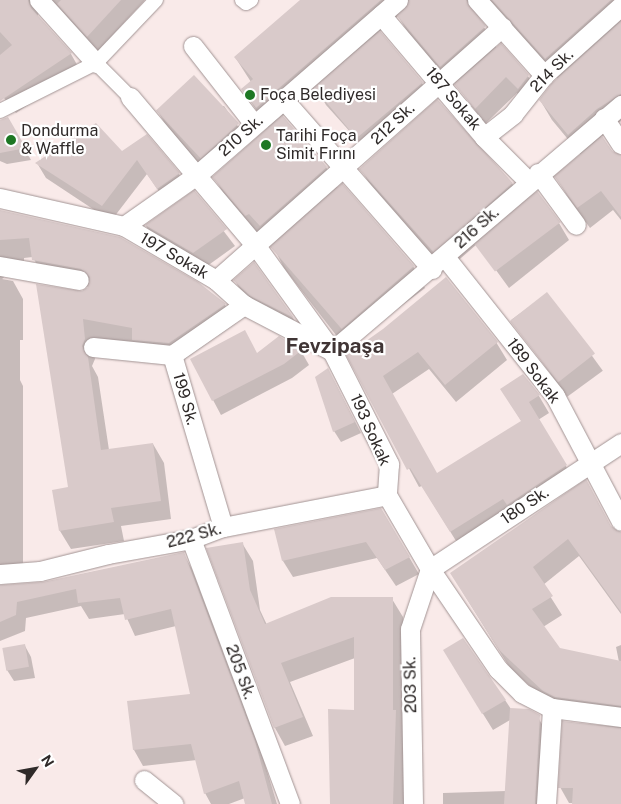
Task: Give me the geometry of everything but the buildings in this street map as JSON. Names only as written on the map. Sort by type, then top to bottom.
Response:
[{"type":"street","points":[[40,0],[96,63],[130,96]]},
{"type":"street","points":[[0,111],[96,63],[156,0]]},
{"type":"street","points":[[242,0],[246,3],[251,0]]},
{"type":"street","name":"210 Sk.","points":[[124,226],[198,174],[398,0]]},
{"type":"street","points":[[478,0],[544,75]]},
{"type":"street","name":"214 Sk.","points":[[484,137],[513,114],[544,75],[621,6]]},
{"type":"street","name":"187 Sokak","points":[[381,15],[484,137],[533,177],[576,225]]},
{"type":"street","name":"212 Sk.","points":[[216,280],[345,168],[502,27]]},
{"type":"street","points":[[193,46],[254,124]]},
{"type":"street","name":"193 Sokak","points":[[130,96],[198,174],[256,246],[332,351],[389,464],[387,495]]},
{"type":"street","name":"189 Sokak","points":[[283,99],[345,168],[438,263],[554,396],[621,521]]},
{"type":"street","name":"216 Sk.","points":[[332,351],[438,263],[533,177],[621,105]]},
{"type":"street","points":[[604,118],[621,144]]},
{"type":"street","name":"197 Sokak","points":[[0,198],[124,226],[216,280],[244,305],[332,351]]},
{"type":"street","points":[[0,266],[79,280]]},
{"type":"street","name":"199 Sk.","points":[[223,527],[172,355],[244,305]]},
{"type":"street","points":[[93,346],[172,355]]},
{"type":"street","name":"180 Sk.","points":[[430,569],[621,443]]},
{"type":"street","points":[[387,495],[430,569],[498,669],[522,693],[552,708],[621,717]]},
{"type":"street","name":"222 Sk.","points":[[0,574],[40,571],[108,554],[191,539],[223,527],[387,495]]},
{"type":"street","name":"205 Sk.","points":[[191,539],[290,804]]},
{"type":"street","name":"203 Sk.","points":[[413,804],[410,629],[430,569]]},
{"type":"street","points":[[546,804],[552,708]]},
{"type":"street","points":[[144,780],[174,804]]},
{"type":"place","name":"Foça Belediyesi","points":[[250,95]]},
{"type":"place","name":"Dondurma & Waffle","points":[[11,140]]},
{"type":"place","name":"Tarihi Foça Simit Fırını","points":[[266,145]]},
{"type":"district","name":"Fevzipaşa","points":[[335,346]]}]
